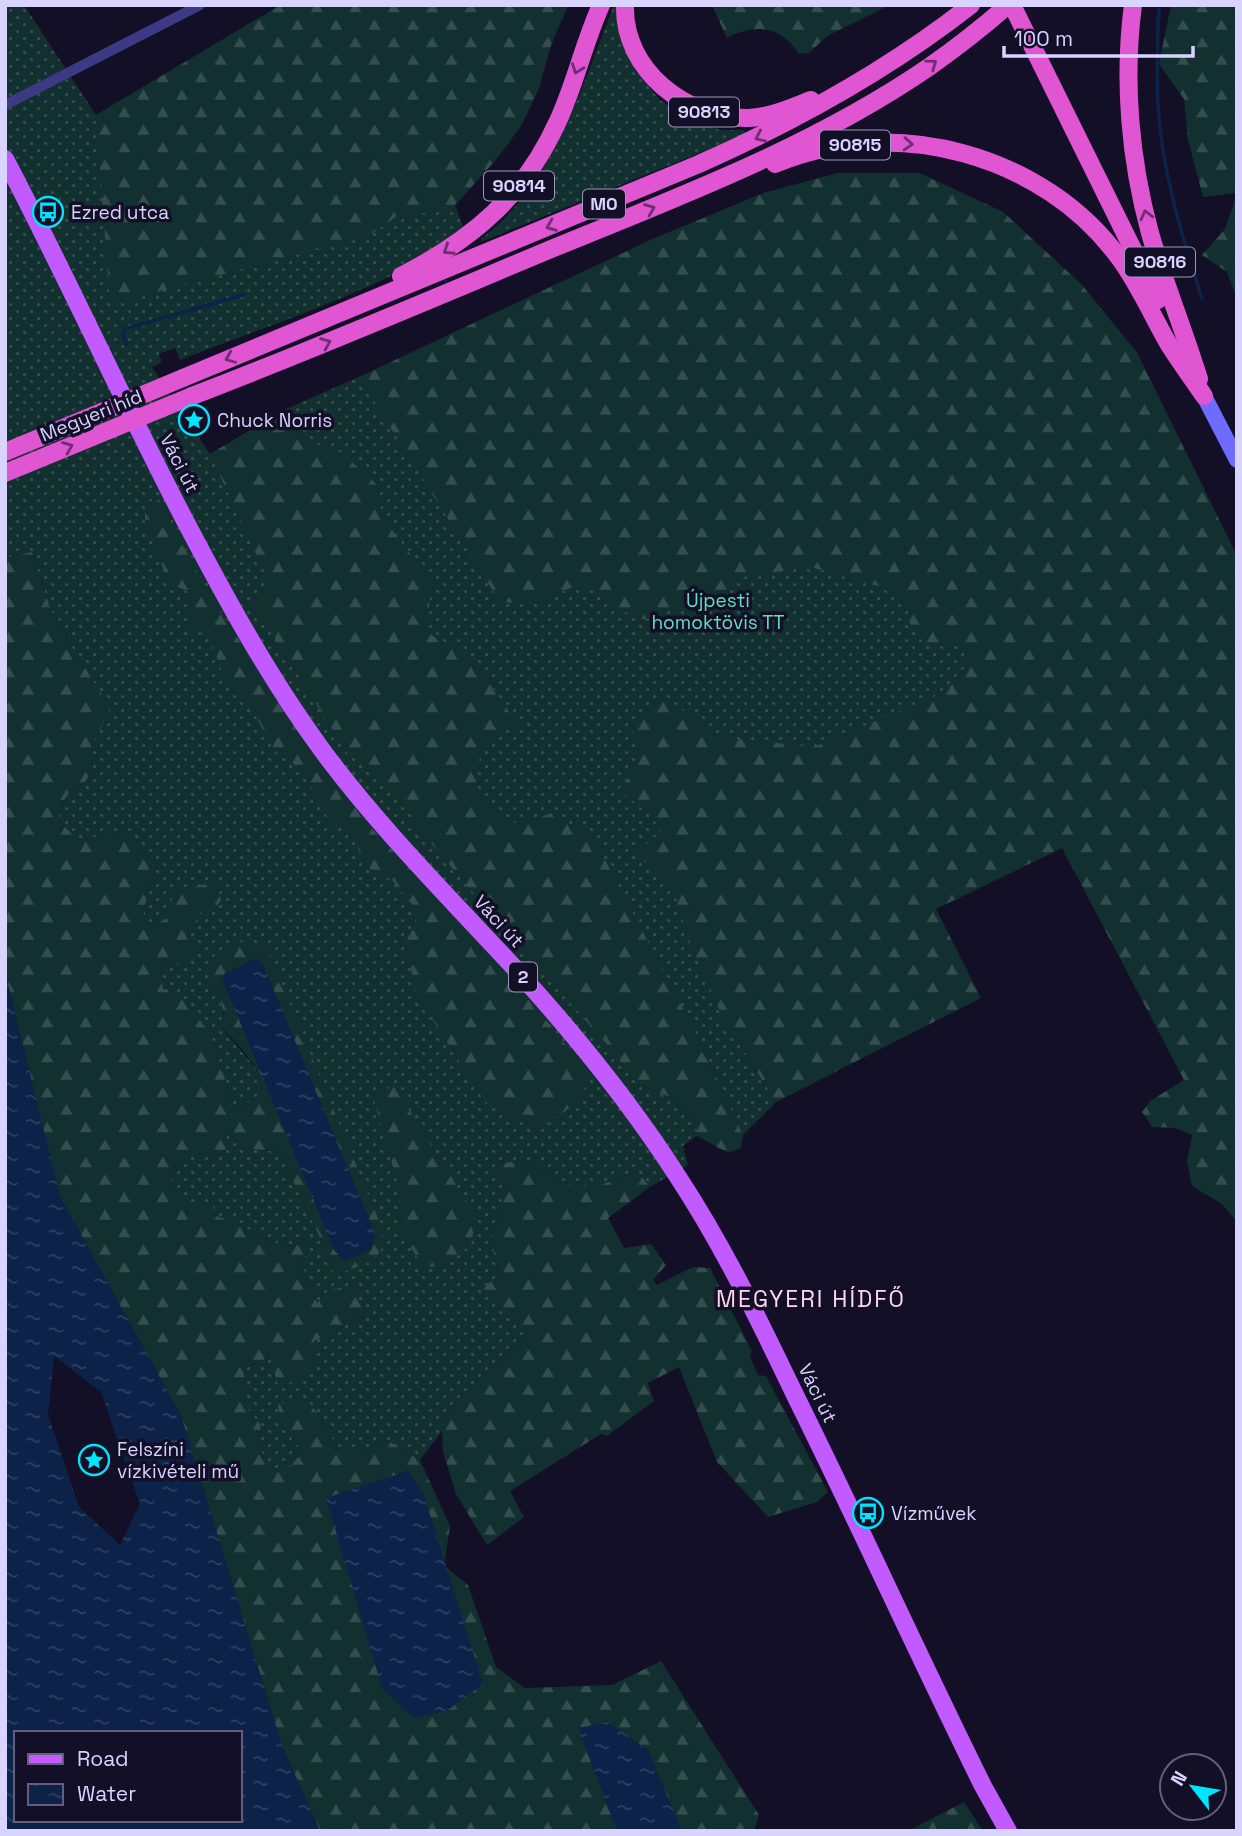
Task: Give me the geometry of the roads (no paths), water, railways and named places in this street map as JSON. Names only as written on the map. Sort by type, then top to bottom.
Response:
[{"type":"highway","name":"90814","points":[[361,304],[383,285],[433,260],[469,236],[504,204],[546,145],[559,119],[601,5]]},
{"type":"highway","name":"90813","points":[[625,5],[631,39],[639,58],[653,78],[664,89],[707,113],[728,117],[768,116],[820,96],[841,92]]},
{"type":"highway","name":"M0","points":[[361,304],[773,131],[884,67],[971,5]]},
{"type":"highway","name":"M0","points":[[677,197],[776,154],[860,110],[930,66],[1010,5]]},
{"type":"highway","points":[[1010,5],[1204,396]]},
{"type":"highway","name":"90816","points":[[1133,5],[1129,89],[1131,124],[1142,198],[1150,232],[1204,396]]},
{"type":"highway","name":"90815","points":[[677,197],[719,187],[786,159],[865,143],[910,143],[959,151],[1001,165],[1035,183],[1067,205],[1093,228],[1139,287],[1169,345],[1204,396]]},
{"type":"highway","name":"Megyeri híd","points":[[5,473],[677,197]]},
{"type":"highway","name":"Megyeri híd","points":[[5,452],[361,304]]},
{"type":"main road","name":"Váci út","points":[[5,159],[216,580],[271,674],[322,750],[374,814],[597,1064],[677,1175],[715,1237],[814,1433],[971,1762],[1008,1831]]},
{"type":"main road","points":[[1204,396],[1237,460]]},
{"type":"street","points":[[5,105],[200,5]]},
{"type":"water","points":[[256,958],[263,964],[376,1236],[370,1250],[344,1261],[334,1250],[223,981],[224,974]]},
{"type":"water","points":[[5,973],[60,1196],[181,1416],[282,1746],[320,1831],[5,1831]],"holes":[[[54,1356],[101,1392],[140,1504],[120,1545],[79,1507],[48,1415]]]},
{"type":"water","points":[[408,1471],[424,1496],[483,1684],[448,1710],[414,1718],[382,1688],[326,1498]]},
{"type":"water","points":[[608,1722],[648,1750],[682,1831],[617,1831],[578,1728]]},
{"type":"waterway","points":[[1160,5],[1157,84],[1160,130],[1180,228],[1202,299]]},
{"type":"waterway","points":[[126,344],[123,332],[125,329],[243,295]]},
{"type":"place","name":"Ezred utca","points":[[48,212]]},
{"type":"place","name":"Chuck Norris","points":[[194,420]]},
{"type":"place","name":"Felszíni vízkivételi mű","points":[[94,1460]]},
{"type":"place","name":"Vízművek","points":[[868,1513]]},
{"type":"district","name":"MEGYERI HÍDFŐ","points":[[811,1299]]},
{"type":"park label","name":"Újpesti homoktövis TT","points":[[718,611]]}]
